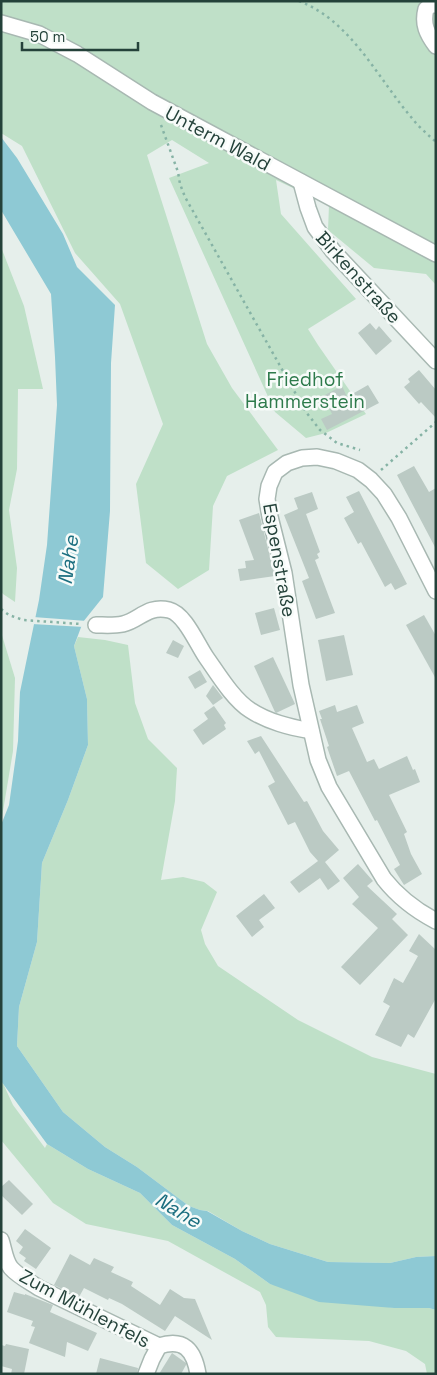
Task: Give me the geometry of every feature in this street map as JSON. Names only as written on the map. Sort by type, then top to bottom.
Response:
[{"type":"street","points":[[436,5],[431,5],[426,9],[424,15],[427,35],[436,46]]},
{"type":"street","name":"Unterm Wald","points":[[1,23],[38,34],[77,54],[152,102],[436,254]]},
{"type":"street","name":"Birkenstraße","points":[[301,182],[315,226],[333,251],[436,361]]},
{"type":"street","name":"Espenstraße","points":[[436,591],[399,518],[384,494],[358,470],[336,461],[317,457],[302,458],[287,463],[275,472],[269,486],[267,499],[284,573],[301,685],[318,760],[329,787],[384,879],[395,893],[408,904],[421,914],[436,921]]},
{"type":"street","points":[[96,625],[122,624],[156,609],[172,611],[179,616],[190,630],[206,656],[239,701],[250,710],[280,724],[311,732]]},
{"type":"street","name":"Zum Mühlenfels","points":[[1,1240],[8,1262],[20,1276],[38,1288],[159,1346]]},
{"type":"street","points":[[146,1374],[159,1346],[174,1343],[183,1345],[194,1356],[198,1374]]},
{"type":"path","points":[[299,1],[329,18],[346,33],[411,118],[436,142]]},
{"type":"path","points":[[152,102],[178,172],[184,197],[306,412],[320,430],[337,443],[360,450]]},
{"type":"path","points":[[371,480],[436,422]]},
{"type":"path","points":[[1,609],[16,618],[96,625]]},
{"type":"green space","name":"Friedhof Hammerstein","points":[[1,1],[436,1],[436,285],[426,274],[374,268],[328,230],[329,205],[276,180],[281,214],[356,299],[308,329],[366,414],[326,433],[306,438],[275,412],[169,178],[209,163],[172,140],[147,155],[207,344],[232,388],[278,450],[227,476],[213,506],[209,570],[178,589],[146,563],[136,484],[163,424],[120,304],[75,253],[22,146],[1,133]]},
{"type":"green space","points":[[1,247],[24,306],[43,389],[18,389],[17,469],[9,510],[17,568],[15,602],[1,591]]},
{"type":"green space","points":[[1,632],[15,678],[13,751],[1,823]]},
{"type":"green space","points":[[78,637],[128,645],[135,703],[148,739],[177,768],[175,801],[161,880],[183,877],[204,882],[217,892],[201,930],[205,944],[218,966],[298,1020],[372,1057],[436,1074],[436,1256],[416,1257],[390,1263],[328,1262],[270,1244],[242,1231],[208,1211],[189,1206],[137,1167],[105,1147],[63,1112],[17,1046],[19,1007],[37,942],[42,863],[88,745],[87,699],[74,646]]},
{"type":"green space","points":[[1,1079],[13,1105],[45,1148],[47,1144],[88,1169],[140,1193],[172,1225],[235,1259],[270,1284],[394,1308],[429,1308],[436,1310],[436,1374],[427,1374],[425,1364],[406,1351],[369,1341],[276,1337],[268,1327],[266,1305],[260,1292],[168,1241],[86,1224],[53,1203],[1,1140]]},
{"type":"water","name":"Nahe","points":[[1,137],[17,158],[63,234],[77,267],[115,305],[111,363],[110,511],[103,597],[83,622],[74,646],[87,699],[88,745],[42,863],[37,942],[19,1007],[17,1046],[63,1112],[105,1147],[137,1167],[189,1206],[207,1211],[270,1244],[328,1262],[390,1263],[416,1257],[436,1256],[436,1310],[429,1308],[394,1308],[319,1302],[270,1284],[235,1259],[172,1225],[140,1193],[88,1169],[47,1144],[1,1081],[1,825],[9,805],[18,741],[20,692],[39,600],[47,545],[57,405],[51,294],[1,210]]},
{"type":"pier","points":[[33,617],[87,621],[84,627],[32,624]]},
{"type":"building","points":[[370,323],[376,330],[379,326],[392,341],[376,355],[358,333]]},
{"type":"building","points":[[419,370],[436,390],[436,418],[421,402],[419,404],[404,387],[410,382],[408,379]]},
{"type":"building","points":[[368,385],[379,403],[327,430],[321,419],[332,414],[323,396],[342,386],[347,397]]},
{"type":"building","points":[[414,466],[429,492],[436,488],[436,549],[397,475]]},
{"type":"building","points":[[359,491],[407,584],[395,590],[391,583],[385,587],[361,542],[358,544],[344,518],[354,512],[346,497]]},
{"type":"building","points":[[312,492],[318,509],[306,514],[320,552],[317,554],[319,558],[315,560],[335,613],[316,619],[302,581],[309,578],[284,515],[298,509],[294,498]]},
{"type":"building","points":[[259,513],[275,576],[240,581],[238,569],[246,568],[245,561],[254,560],[239,520]]},
{"type":"building","points":[[274,608],[280,630],[261,635],[255,613]]},
{"type":"building","points":[[424,615],[436,636],[436,679],[406,625]]},
{"type":"building","points":[[344,635],[353,675],[326,681],[318,640]]},
{"type":"building","points":[[173,640],[184,646],[178,658],[166,653]]},
{"type":"building","points":[[273,657],[295,704],[276,713],[254,666]]},
{"type":"building","points":[[200,670],[207,682],[195,689],[188,677]]},
{"type":"building","points":[[213,685],[223,698],[213,705],[206,696]]},
{"type":"building","points":[[335,705],[337,712],[357,705],[364,723],[352,728],[367,762],[374,759],[379,769],[407,756],[420,782],[389,795],[407,832],[404,834],[411,854],[422,874],[404,885],[394,869],[400,865],[349,771],[337,776],[327,747],[329,746],[319,711]]},
{"type":"building","points":[[214,706],[226,723],[224,725],[226,729],[203,745],[193,730],[208,719],[204,713]]},
{"type":"building","points":[[261,736],[304,802],[307,801],[323,831],[339,850],[325,862],[340,881],[328,890],[320,878],[299,893],[290,882],[318,861],[310,852],[295,822],[288,825],[268,786],[275,782],[259,751],[255,754],[247,741]]},
{"type":"building","points":[[358,864],[373,881],[367,886],[397,914],[392,919],[408,935],[360,985],[341,967],[378,928],[352,904],[359,897],[343,878]]},
{"type":"building","points":[[264,894],[275,908],[259,920],[264,927],[252,937],[236,916]]},
{"type":"building","points":[[419,934],[436,950],[436,998],[414,1038],[408,1034],[401,1047],[375,1035],[390,1006],[383,1002],[394,978],[403,983],[418,956],[409,951]]},
{"type":"building","points":[[9,1180],[33,1204],[22,1215],[1,1195],[1,1187]]},
{"type":"building","points":[[25,1229],[51,1248],[36,1269],[24,1261],[26,1258],[19,1253],[23,1247],[16,1241]]},
{"type":"building","points":[[70,1254],[90,1265],[94,1258],[114,1267],[111,1272],[133,1282],[131,1286],[160,1305],[170,1289],[184,1298],[195,1299],[212,1340],[175,1316],[165,1331],[109,1298],[108,1300],[84,1288],[79,1297],[54,1285]]},
{"type":"building","points":[[14,1292],[25,1294],[53,1305],[50,1312],[97,1333],[88,1351],[67,1342],[65,1357],[29,1343],[35,1327],[31,1326],[33,1321],[7,1312]]},
{"type":"building","points":[[6,1344],[29,1349],[24,1374],[11,1374],[12,1369],[1,1366],[1,1345],[5,1346]]},
{"type":"building","points":[[172,1353],[186,1363],[181,1374],[159,1374]]},
{"type":"building","points":[[100,1358],[138,1368],[137,1374],[96,1374]]}]
